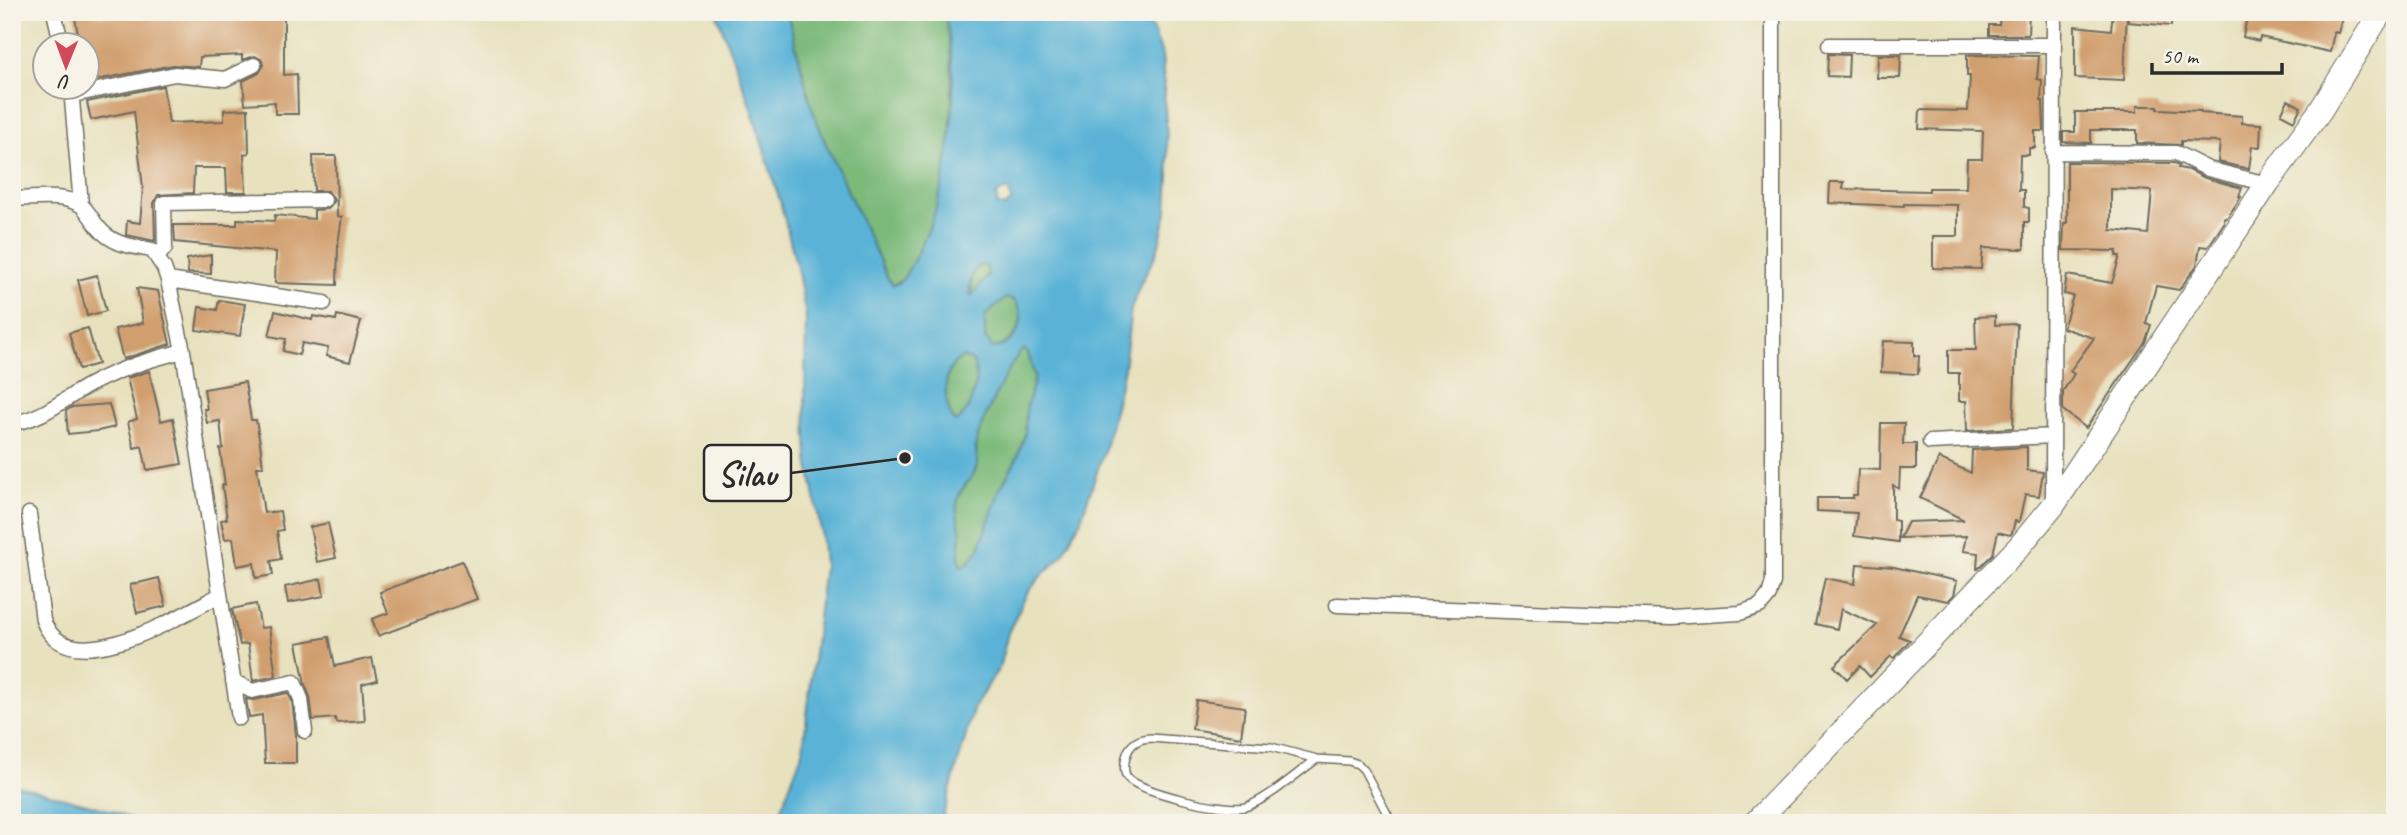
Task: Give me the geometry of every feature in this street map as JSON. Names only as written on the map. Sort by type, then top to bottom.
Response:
[{"type":"main road","points":[[1755,823],[2018,548],[2053,506],[2267,184],[2320,111],[2381,12]]},
{"type":"street","points":[[54,12],[59,32]]},
{"type":"street","points":[[1337,605],[1671,617],[1740,613],[1766,601],[1773,582],[1773,12]]},
{"type":"street","points":[[2053,506],[2054,12]]},
{"type":"street","points":[[1829,45],[2054,45]]},
{"type":"street","points":[[102,86],[174,74],[225,79],[254,65]]},
{"type":"street","points":[[73,102],[81,205]]},
{"type":"street","points":[[2053,152],[2176,153],[2208,169],[2267,184]]},
{"type":"street","points":[[12,199],[53,198],[81,205],[110,239],[152,250],[158,256],[168,280],[183,351],[239,718]]},
{"type":"street","points":[[158,256],[165,248],[164,203],[324,200]]},
{"type":"street","points":[[168,280],[324,303]]},
{"type":"street","points":[[12,423],[41,414],[92,383],[129,366],[183,351]]},
{"type":"street","points":[[1930,442],[2053,436]]},
{"type":"street","points":[[29,514],[43,620],[48,634],[65,644],[89,648],[118,643],[152,631],[220,595]]},
{"type":"street","points":[[233,681],[252,691],[294,682],[301,699],[305,731]]},
{"type":"lane","points":[[1317,759],[1259,801],[1245,807],[1232,808],[1214,807],[1142,787],[1127,776],[1124,769],[1131,746],[1139,739],[1150,738],[1271,747],[1317,759],[1339,760],[1358,764],[1364,770],[1392,823]]},
{"type":"green space","points":[[787,12],[944,12],[952,79],[951,129],[945,176],[929,229],[903,280],[892,285],[825,142],[811,105]]},
{"type":"green space","points":[[979,265],[989,269],[985,282],[971,297],[972,276]]},
{"type":"green space","points":[[1006,298],[1015,301],[1020,307],[1020,324],[1010,340],[1002,346],[992,348],[985,337],[985,316]]},
{"type":"green space","points":[[1024,349],[1028,353],[1035,377],[1026,410],[1025,434],[1018,456],[1000,489],[979,549],[967,565],[961,566],[960,533],[956,514],[958,500],[976,468],[977,441],[990,407],[1011,365]]},
{"type":"green space","points":[[963,357],[973,361],[976,376],[970,402],[956,422],[947,404],[946,386],[951,369]]},
{"type":"water","points":[[716,12],[787,12],[811,105],[825,142],[893,285],[905,276],[926,235],[945,173],[953,106],[953,73],[944,12],[1146,12],[1162,54],[1169,176],[1167,212],[1157,252],[1131,309],[1124,368],[1105,448],[1081,519],[1062,556],[1026,595],[1008,633],[999,668],[974,707],[941,823],[776,823],[803,750],[824,565],[821,531],[808,460],[805,402],[806,317],[780,201],[749,102]],"holes":[[[1004,190],[1010,192],[1011,202],[1005,207],[998,205],[996,195]],[[979,265],[987,266],[988,276],[971,296],[974,272]],[[1006,298],[1014,300],[1021,315],[1014,337],[1008,343],[992,348],[985,337],[985,316]],[[1024,349],[1028,353],[1035,377],[1026,410],[1025,434],[1018,456],[1000,489],[979,549],[967,565],[961,566],[958,499],[976,469],[978,436],[1012,365]],[[963,357],[973,361],[976,376],[970,402],[956,422],[947,404],[946,395],[951,369]]]},
{"type":"water","points":[[12,784],[113,811],[140,823],[12,823]]},
{"type":"building","points":[[74,12],[98,12],[99,16],[124,12],[190,12],[190,16],[284,12],[284,75],[297,74],[298,114],[275,114],[275,102],[245,104],[243,81],[259,73],[263,66],[262,60],[255,56],[242,60],[242,55],[200,57],[199,67],[173,65],[102,79],[102,32],[78,32]]},
{"type":"building","points":[[2000,12],[2029,12],[2028,35],[1989,35],[1989,25],[1999,25]]},
{"type":"building","points":[[2113,12],[2127,12],[2124,80],[2075,78],[2075,26],[2111,30]]},
{"type":"building","points":[[2128,12],[2172,12],[2171,26],[2128,22]]},
{"type":"building","points":[[2248,12],[2264,12],[2294,19],[2296,12],[2344,12],[2338,33],[2334,32],[2330,52],[2260,37],[2259,41],[2243,37]]},
{"type":"building","points":[[1828,54],[1849,55],[1848,77],[1827,76]]},
{"type":"building","points":[[1878,55],[1901,55],[1900,78],[1877,78]]},
{"type":"building","points":[[1967,55],[2039,56],[2037,79],[2042,80],[2044,131],[2035,131],[2035,148],[2029,148],[2029,155],[2020,155],[2019,190],[2024,190],[2024,207],[2029,208],[2029,222],[2024,222],[2024,249],[1983,248],[1981,269],[1933,268],[1933,236],[1958,236],[1958,205],[1829,203],[1830,182],[1844,182],[1843,189],[1929,191],[1929,188],[1966,188],[1967,159],[1982,159],[1983,131],[1919,129],[1920,110],[1968,111],[1970,76],[1967,76]]},
{"type":"building","points":[[163,86],[169,123],[224,121],[224,110],[248,109],[249,153],[244,154],[246,192],[227,192],[226,168],[194,168],[193,193],[158,195],[154,203],[155,241],[126,235],[127,221],[140,223],[143,188],[134,111],[91,120],[87,102],[102,102],[102,99]]},
{"type":"building","points":[[2288,100],[2301,107],[2294,121],[2281,114]]},
{"type":"building","points":[[2137,106],[2242,116],[2242,123],[2261,124],[2260,147],[2252,146],[2249,169],[2218,162],[2220,142],[2181,141],[2181,145],[2137,143],[2137,130],[2091,130],[2091,143],[2063,142],[2063,132],[2075,132],[2075,112],[2137,112]]},
{"type":"building","points":[[313,156],[336,156],[337,216],[342,217],[337,285],[275,283],[276,252],[175,242],[174,225],[237,225],[237,219],[274,221],[275,215],[314,219],[314,210],[328,209],[334,200],[328,191],[314,191]]},
{"type":"building","points":[[2067,162],[2174,163],[2179,165],[2178,168],[2205,178],[2242,188],[2241,197],[2227,218],[2224,218],[2224,223],[2208,247],[2200,246],[2197,265],[2179,290],[2156,286],[2146,323],[2151,325],[2145,342],[2086,428],[2063,410],[2063,391],[2074,374],[2070,371],[2094,338],[2063,328],[2073,296],[2064,294],[2067,275],[2112,283],[2120,256],[2116,256],[2117,251],[2063,250],[2064,223],[2067,223]],"holes":[[[2111,189],[2152,191],[2148,234],[2111,230]]]},
{"type":"building","points":[[211,255],[211,274],[188,273],[187,259]]},
{"type":"building","points":[[97,275],[106,311],[87,316],[78,280]]},
{"type":"building","points":[[137,288],[158,291],[170,344],[123,359],[115,329],[143,323]]},
{"type":"building","points":[[219,300],[245,304],[240,336],[196,330],[199,307],[217,310]]},
{"type":"building","points":[[275,311],[312,320],[313,316],[336,320],[337,315],[361,321],[350,362],[326,356],[328,348],[302,343],[299,355],[283,351],[286,339],[269,336]]},
{"type":"building","points":[[1995,316],[1995,325],[2017,324],[2013,428],[1967,431],[1966,401],[1959,401],[1959,373],[1948,373],[1948,350],[1976,350],[1975,317]]},
{"type":"building","points":[[88,328],[98,364],[79,369],[69,333]]},
{"type":"building","points":[[1883,341],[1914,342],[1914,356],[1919,356],[1918,374],[1881,372]]},
{"type":"building","points":[[149,371],[161,421],[173,418],[182,464],[147,470],[142,446],[134,448],[128,422],[137,419],[127,378]]},
{"type":"building","points":[[245,382],[251,420],[256,420],[260,443],[263,467],[257,467],[264,513],[280,511],[283,530],[277,531],[281,559],[271,561],[273,575],[256,578],[254,563],[237,566],[233,538],[225,539],[221,520],[227,519],[222,485],[225,485],[220,449],[223,448],[220,421],[207,423],[204,409],[207,409],[204,389]]},
{"type":"building","points":[[109,404],[115,427],[68,434],[66,411],[72,407]]},
{"type":"building","points":[[1881,423],[1904,423],[1903,444],[1916,444],[1916,469],[1900,469],[1899,489],[1893,485],[1893,520],[1898,521],[1898,542],[1854,536],[1857,513],[1817,511],[1817,498],[1853,498],[1853,495],[1857,495],[1858,469],[1880,470]]},
{"type":"building","points":[[2027,447],[2027,470],[2043,472],[2039,496],[2025,494],[2019,522],[2015,521],[2010,535],[1998,532],[1993,554],[1978,569],[1978,553],[1963,551],[1966,536],[1900,538],[1908,522],[1964,520],[1920,498],[1939,458],[1971,473],[1972,450]]},
{"type":"building","points":[[328,523],[336,558],[317,562],[310,527]]},
{"type":"building","points":[[462,561],[477,599],[378,636],[372,619],[388,613],[380,592]]},
{"type":"building","points":[[1857,564],[1894,567],[1957,581],[1954,595],[1948,601],[1917,595],[1899,636],[1910,640],[1894,658],[1891,656],[1870,677],[1860,666],[1847,679],[1834,666],[1877,625],[1841,609],[1837,629],[1815,624],[1825,578],[1855,584]]},
{"type":"building","points":[[159,578],[166,606],[137,613],[130,585]]},
{"type":"building","points":[[321,579],[324,596],[288,603],[285,587]]},
{"type":"building","points":[[256,604],[261,628],[269,627],[276,676],[253,681],[248,644],[240,645],[232,609]]},
{"type":"building","points":[[329,637],[335,666],[372,658],[377,680],[362,684],[365,721],[336,723],[335,718],[313,720],[297,643]]},
{"type":"building","points":[[288,693],[292,701],[296,735],[296,763],[265,763],[262,715],[249,717],[246,699],[254,700]]},
{"type":"building","points":[[1196,700],[1245,707],[1241,737],[1192,729]]},
{"type":"place","name":"Silau","points":[[905,458]]}]
